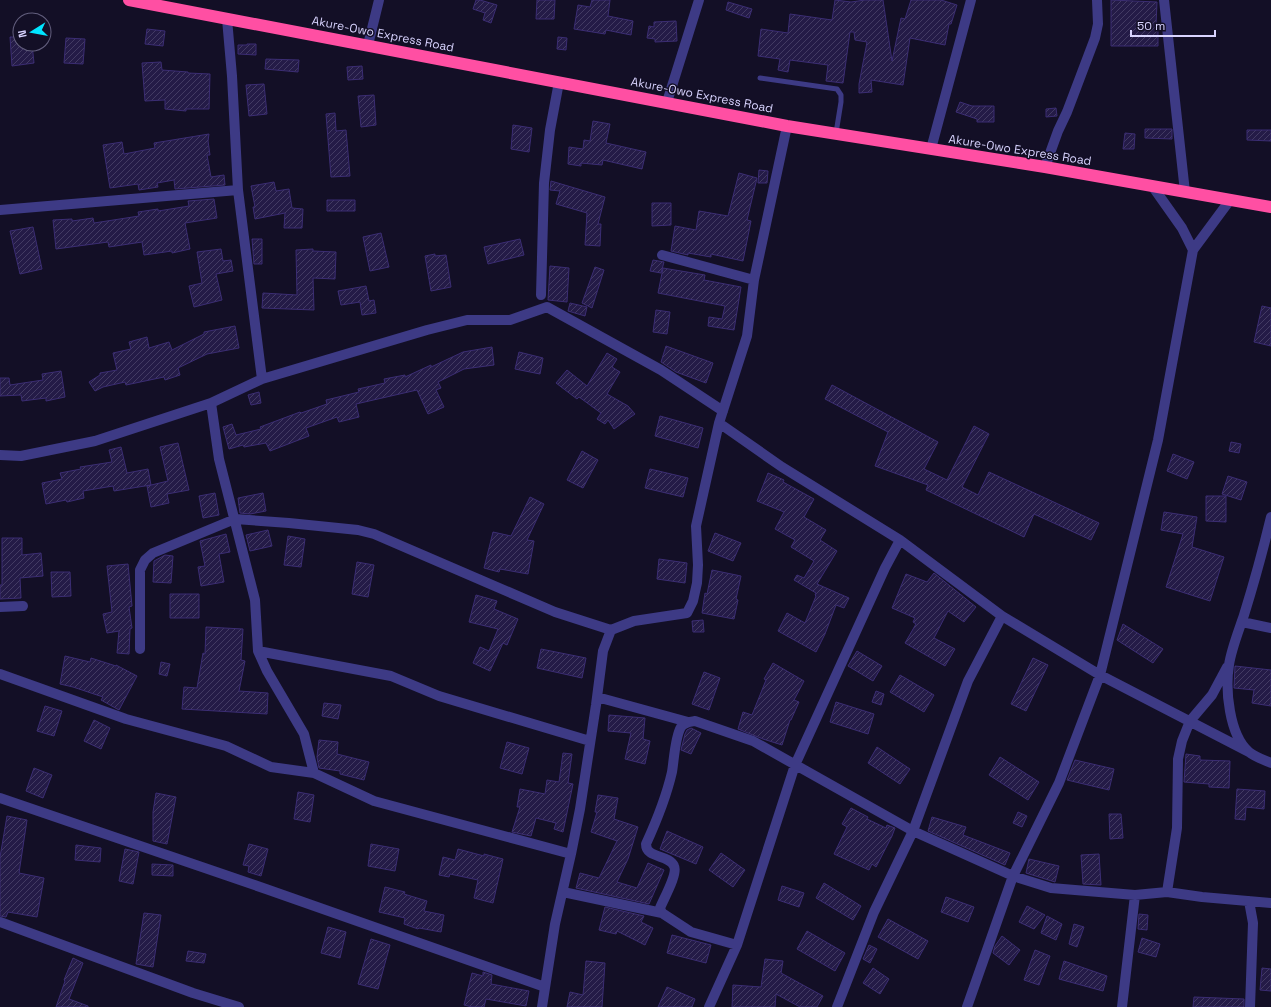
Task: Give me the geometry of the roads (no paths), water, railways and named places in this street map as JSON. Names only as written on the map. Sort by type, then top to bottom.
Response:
[{"type":"highway","name":"Akure-Owo Express Road","points":[[129,0],[166,3],[227,19],[787,126],[1045,167],[1153,187],[1271,206]]},
{"type":"street","points":[[368,46],[379,0]]},
{"type":"street","points":[[666,102],[699,0]]},
{"type":"street","points":[[931,149],[972,0]]},
{"type":"street","points":[[1045,167],[1095,38],[1098,24],[1096,0]]},
{"type":"street","points":[[1164,0],[1185,192]]},
{"type":"street","points":[[227,19],[232,76],[238,190],[262,378]]},
{"type":"street","points":[[541,295],[544,183],[550,130],[559,82]]},
{"type":"street","points":[[140,649],[140,570],[145,560],[153,553],[235,519],[358,530],[374,534],[555,612],[611,630],[634,621],[687,613],[693,601],[697,583],[698,564],[696,526],[719,423],[746,336],[754,280],[787,126]]},
{"type":"street","points":[[1153,187],[1182,228],[1193,250]]},
{"type":"street","points":[[0,210],[238,190]]},
{"type":"street","points":[[967,1007],[1013,876],[1059,782],[1100,675],[1158,440],[1193,250],[1230,200]]},
{"type":"street","points":[[662,255],[754,280]]},
{"type":"street","points":[[0,455],[21,456],[95,441],[211,403],[262,378],[427,330],[467,320],[510,320],[547,307],[661,370],[723,411]]},
{"type":"street","points":[[211,403],[219,459],[255,600],[258,651],[267,670],[304,734],[314,773]]},
{"type":"street","points":[[719,423],[782,467],[900,540],[1002,616],[1100,675],[1271,763]]},
{"type":"street","points":[[1167,892],[1177,828],[1178,759],[1182,741],[1190,721],[1212,695],[1229,664],[1258,568],[1271,517]]},
{"type":"street","points":[[709,1007],[737,944],[794,765],[885,568],[900,540]]},
{"type":"street","points":[[0,607],[23,606]]},
{"type":"street","points":[[837,1007],[874,912],[913,831],[968,680],[1002,616]]},
{"type":"street","points":[[1242,622],[1271,628]]},
{"type":"street","points":[[542,1007],[555,924],[580,809],[603,651],[611,630]]},
{"type":"street","points":[[258,651],[391,676],[439,696],[590,741]]},
{"type":"street","points":[[1229,664],[1229,705],[1233,724],[1239,739],[1249,752]]},
{"type":"street","points":[[0,674],[126,719],[226,746],[271,768],[314,773],[374,801],[571,854]]},
{"type":"street","points":[[597,697],[688,722],[695,721],[753,741],[913,831],[1013,876],[1051,888],[1135,896],[1167,892],[1202,897],[1271,903]]},
{"type":"street","points":[[662,913],[660,908],[675,874],[675,866],[672,862],[648,852],[646,844],[660,815],[672,772],[678,733],[682,726],[688,722]]},
{"type":"street","points":[[0,798],[545,987]]},
{"type":"street","points":[[563,892],[662,913],[690,932],[737,944]]},
{"type":"street","points":[[1122,1007],[1135,896]]},
{"type":"street","points":[[1249,901],[1253,923],[1250,1007]]},
{"type":"street","points":[[0,922],[193,993],[239,1007]]},
{"type":"lane","points":[[760,78],[837,89],[841,95],[841,102],[836,134]]}]
